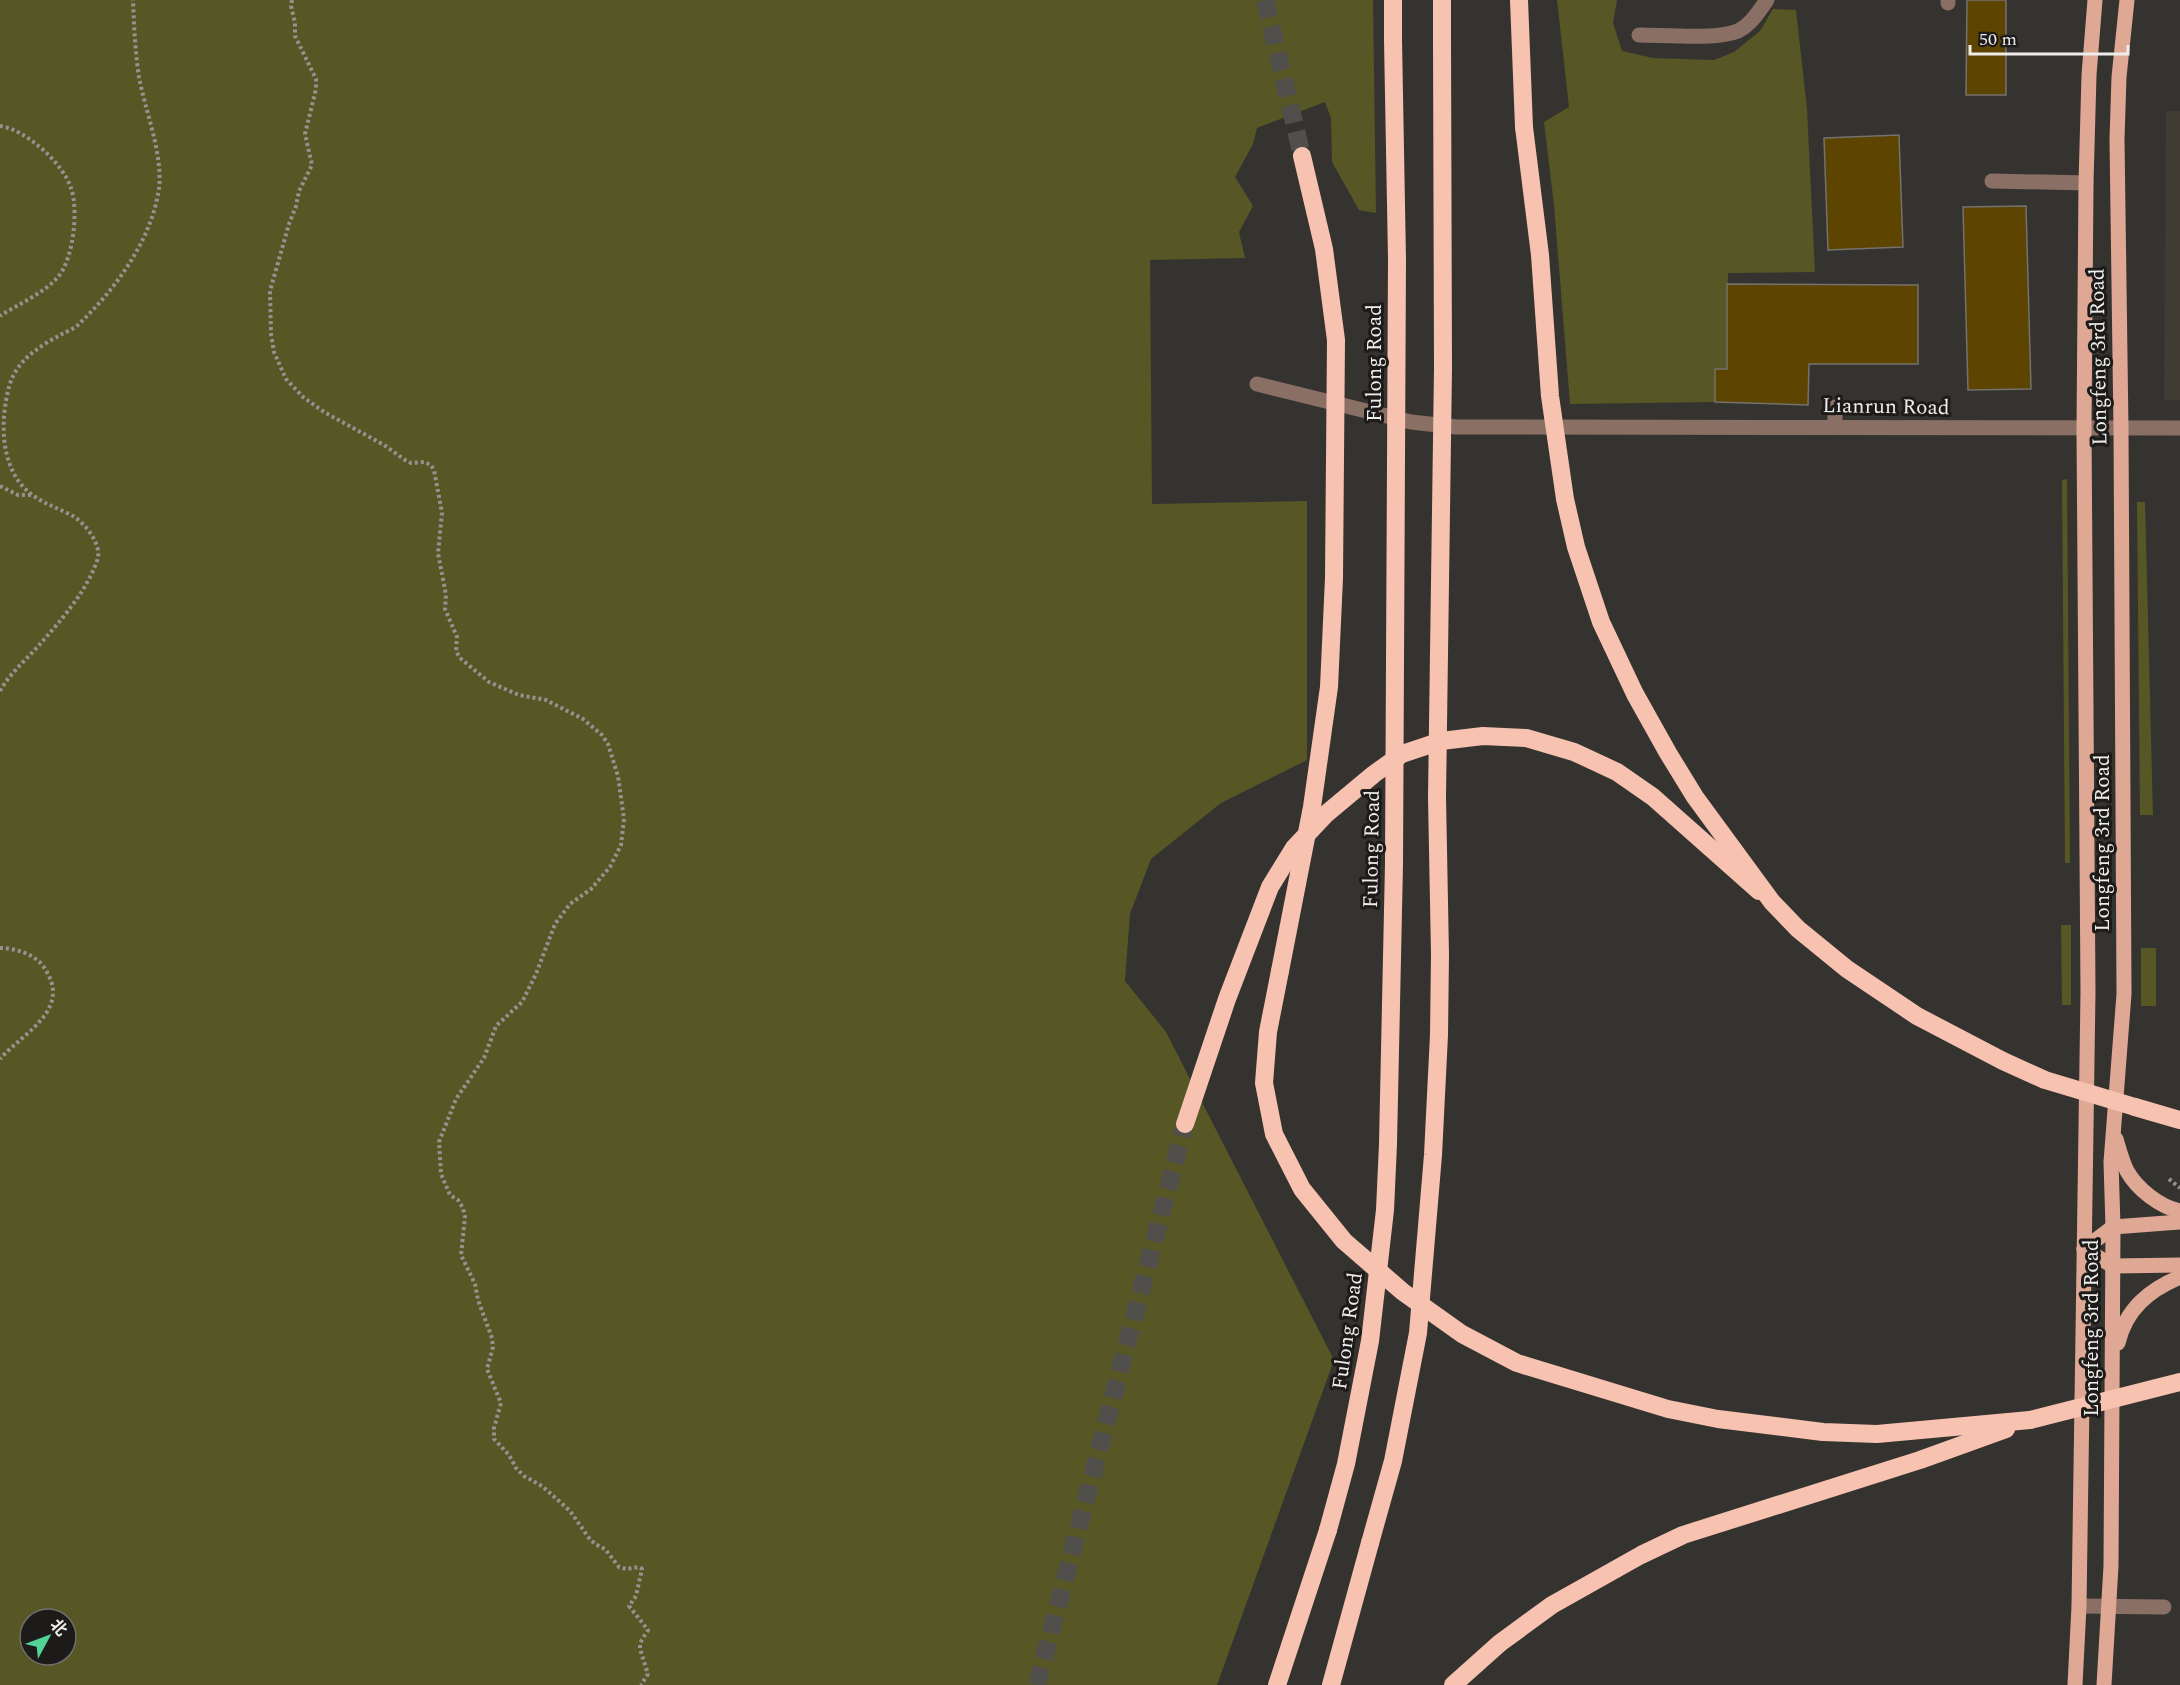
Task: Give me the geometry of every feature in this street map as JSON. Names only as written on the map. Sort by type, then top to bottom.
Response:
[{"type":"highway","name":"Fulong Road","points":[[1277,1685],[1328,1530],[1346,1464],[1370,1341],[1385,1210],[1394,852],[1397,259],[1393,0]]},
{"type":"highway","points":[[1331,1685],[1393,1461],[1418,1333],[1434,1133],[1440,955],[1437,797],[1443,369],[1442,0]]},
{"type":"highway","points":[[1519,0],[1524,127],[1540,255],[1553,426],[1565,499],[1589,589],[1615,654],[1651,724],[1695,797],[1772,902]]},
{"type":"highway","points":[[1302,156],[1324,249],[1336,340],[1334,578],[1327,698],[1312,807],[1268,1032],[1264,1083],[1274,1134],[1302,1189],[1344,1241],[1403,1292],[1462,1334],[1517,1363],[1668,1408],[1718,1419],[1823,1432],[1877,1434],[2030,1420]]},
{"type":"highway","points":[[1185,1124],[1227,999],[1270,887],[1302,840],[1326,814],[1402,754],[1441,741],[1483,736],[1526,738],[1574,752],[1617,772],[1653,797],[1772,902],[1798,929],[1847,969],[1917,1016],[1962,1041],[2045,1080],[2180,1118]]},
{"type":"highway","points":[[1454,1685],[1500,1643],[1552,1605],[1683,1535],[1920,1460],[2030,1420],[2180,1382]]},
{"type":"main road","name":"Longfeng 3rd Road","points":[[2075,1685],[2079,1606],[2088,969],[2084,429],[2086,183],[2095,0]]},
{"type":"main road","name":"Longfeng 3rd Road","points":[[2104,1685],[2111,1566],[2113,1227],[2111,1162],[2124,994],[2117,139],[2119,77],[2127,0]]},
{"type":"main road","points":[[2114,1134],[2127,1172],[2145,1192],[2169,1209],[2180,1211]]},
{"type":"main road","points":[[2180,1222],[2113,1227],[2084,1249],[2113,1266],[2180,1265]]},
{"type":"main road","points":[[2112,1366],[2121,1327],[2137,1303],[2159,1286],[2180,1277]]},
{"type":"street","points":[[1639,34],[1706,35],[1737,31],[1748,24],[1767,0]]},
{"type":"street","points":[[1992,181],[2086,183]]},
{"type":"street","name":"Lianrun Road","points":[[1257,384],[1426,424],[1472,427],[2180,428]]},
{"type":"street","points":[[1835,407],[1835,426]]},
{"type":"street","points":[[2079,1606],[2164,1607]]},
{"type":"path","points":[[0,691],[67,612],[87,582],[98,558],[96,542],[75,517],[32,495],[19,482],[10,463],[3,433],[9,386],[20,365],[33,351],[78,325],[104,299],[126,267],[149,226],[159,186],[157,153],[140,77],[133,0]]},
{"type":"path","points":[[292,0],[295,36],[314,71],[316,89],[305,134],[312,165],[299,191],[270,291],[271,334],[279,367],[286,379],[303,397],[324,412],[384,445],[411,463],[424,462],[431,465],[434,470],[442,513],[438,553],[446,595],[445,609],[457,637],[456,651],[460,658],[489,682],[519,695],[546,700],[583,719],[602,735],[608,744],[618,776],[624,819],[621,845],[602,878],[570,904],[555,924],[536,974],[522,1002],[496,1026],[484,1058],[456,1099],[440,1142],[441,1174],[450,1195],[464,1208],[461,1255],[475,1284],[478,1300],[492,1338],[493,1347],[487,1369],[501,1404],[494,1428],[494,1439],[524,1476],[542,1486],[570,1511],[588,1538],[605,1549],[619,1568],[642,1569],[636,1596],[629,1606],[648,1630],[640,1643],[648,1674],[641,1685]]},
{"type":"path","points":[[0,126],[8,127],[30,140],[57,164],[72,188],[74,215],[71,251],[58,277],[43,290],[0,316]]},
{"type":"path","points":[[0,486],[18,495],[32,495]]},
{"type":"path","points":[[0,948],[29,954],[42,963],[53,980],[53,1001],[44,1018],[0,1059]]},
{"type":"path","points":[[2169,1179],[2180,1188]]},
{"type":"shaded area","points":[[0,0],[1373,0],[1376,213],[1359,210],[1332,162],[1331,118],[1325,102],[1257,128],[1253,144],[1235,177],[1253,206],[1239,232],[1245,258],[1150,260],[1152,504],[1307,501],[1307,760],[1221,803],[1151,859],[1130,914],[1125,981],[1166,1032],[1334,1360],[1217,1685],[0,1685]]},
{"type":"shaded area","points":[[1557,0],[1617,0],[1613,23],[1622,51],[1653,58],[1714,60],[1734,52],[1760,31],[1773,9],[1796,10],[1807,109],[1815,272],[1728,273],[1727,369],[1715,369],[1715,402],[1570,404],[1554,205],[1544,122],[1569,107]]},
{"type":"shaded area","points":[[2166,111],[2180,111],[2180,400],[2164,400]]},
{"type":"shaded area","points":[[2067,479],[2070,863],[2065,863],[2062,480]]},
{"type":"shaded area","points":[[2137,502],[2145,502],[2153,815],[2140,815]]},
{"type":"shaded area","points":[[2061,925],[2071,925],[2071,1005],[2062,1005]]},
{"type":"shaded area","points":[[2141,948],[2156,948],[2156,1006],[2141,1006]]},
{"type":"building","points":[[1967,0],[2006,0],[2006,95],[1966,95]]},
{"type":"building","points":[[1899,135],[1903,247],[1828,250],[1824,138]]},
{"type":"building","points":[[2026,206],[2031,389],[1968,390],[1963,207]]},
{"type":"building","points":[[1727,284],[1918,285],[1918,364],[1809,364],[1808,405],[1715,402],[1715,369],[1727,369]]},
{"type":"tunnel","points":[[1265,0],[1302,156]]},
{"type":"tunnel","points":[[1037,1685],[1185,1124]]}]
